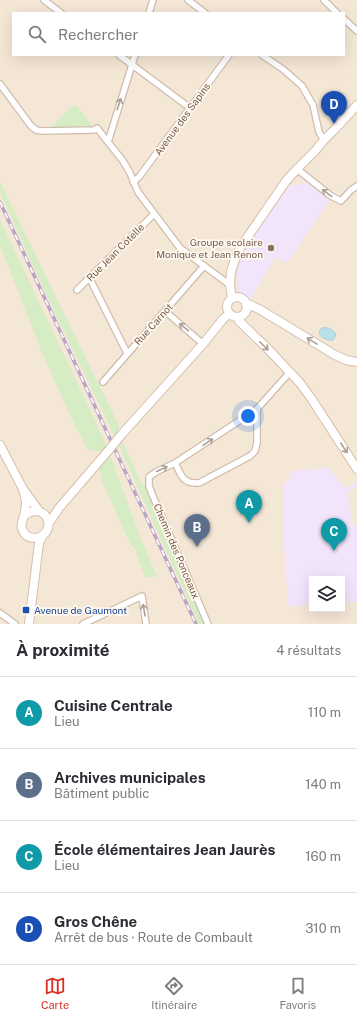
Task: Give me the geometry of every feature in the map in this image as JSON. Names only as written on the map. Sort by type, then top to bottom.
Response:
[{"type":"street","points":[[44,0],[60,12]]},
{"type":"street","points":[[149,12],[153,0]]},
{"type":"street","points":[[188,0],[204,12]]},
{"type":"street","points":[[324,0],[337,12]]},
{"type":"street","points":[[345,20],[357,31]]},
{"type":"street","points":[[120,56],[190,108]]},
{"type":"street","points":[[108,142],[135,56]]},
{"type":"street","name":"Avenue des Sapins","points":[[134,182],[228,56]]},
{"type":"street","points":[[263,56],[284,70],[302,86],[313,105],[319,132],[324,140]]},
{"type":"street","points":[[0,84],[31,126],[36,130],[94,130],[97,128],[130,173],[138,192],[180,248],[230,285]]},
{"type":"street","points":[[232,298],[230,285],[232,268],[240,248],[274,198],[297,169],[357,105]]},
{"type":"street","points":[[297,169],[330,196],[341,201],[357,186]]},
{"type":"street","name":"Rue Jean Cotelle","points":[[77,290],[154,214]]},
{"type":"street","name":"Rue Carnot","points":[[103,382],[204,266]]},
{"type":"street","points":[[89,277],[127,353]]},
{"type":"street","points":[[246,304],[246,311],[244,314],[238,317],[233,317],[229,314],[227,308],[228,302],[232,298],[240,298],[246,304],[258,309],[335,355],[346,360],[357,362]]},
{"type":"street","points":[[165,311],[203,344]]},
{"type":"street","points":[[29,624],[39,543],[47,531],[49,523],[59,508],[122,434],[229,314]]},
{"type":"street","points":[[238,317],[239,321],[290,372],[311,398],[357,469]]},
{"type":"street","points":[[258,408],[257,443],[255,451],[250,456],[199,483],[190,484],[184,479],[176,463],[258,408],[290,372]]},
{"type":"street","points":[[0,445],[23,489],[41,512],[46,516],[49,523]]},
{"type":"street","name":"Chemin des Ponceaux","points":[[176,463],[156,472],[150,477],[149,486],[208,624]]},
{"type":"street","points":[[23,489],[26,502],[21,525],[34,550],[37,564]]},
{"type":"street","points":[[24,516],[31,511],[41,512],[59,508]]},
{"type":"street","points":[[27,536],[34,538],[42,537]]},
{"type":"street","points":[[83,624],[142,596],[146,624]]},
{"type":"street","points":[[0,613],[15,624]]},
{"type":"shaded area","points":[[0,0],[357,0],[357,624],[0,624]]},
{"type":"shaded area","name":"Groupe scolaire Monique et Jean Renon","points":[[305,182],[330,200],[287,263],[275,257],[251,299],[238,290],[237,270],[240,259],[251,240],[291,184],[295,186]]},
{"type":"shaded area","points":[[328,468],[346,488],[357,482],[357,487],[348,492],[352,521],[357,529],[357,602],[345,603],[345,576],[309,576],[309,605],[288,606],[283,530],[283,484],[289,479],[291,471]]},
{"type":"green space","points":[[74,105],[77,106],[92,125],[53,128],[52,126]]},
{"type":"green space","points":[[0,182],[118,424],[120,432],[115,437],[44,290],[0,192]]},
{"type":"green space","points":[[0,220],[100,431],[107,447],[102,452],[87,449],[43,355],[0,245]]},
{"type":"green space","points":[[123,442],[141,483],[146,486],[207,624],[199,624],[119,446]]},
{"type":"green space","points":[[111,457],[142,542],[157,576],[150,578],[145,577],[134,546],[131,546],[102,481],[99,467],[105,460]]},
{"type":"water","points":[[322,328],[328,328],[333,331],[336,335],[333,340],[328,340],[320,336],[320,331]]},
{"type":"railway","points":[[0,202],[196,624]]},
{"type":"place","name":"Gros Chêne","points":[[334,124]]},
{"type":"place","name":"Groupe scolaire Monique et Jean Renon","points":[[271,248]]},
{"type":"place","name":"Cuisine Centrale","points":[[249,523]]},
{"type":"place","name":"Archives municipales","points":[[197,547]]},
{"type":"place","name":"École élémentaires Jean Jaurès","points":[[334,551]]},
{"type":"place","name":"Avenue de Gaumont","points":[[26,610]]}]
